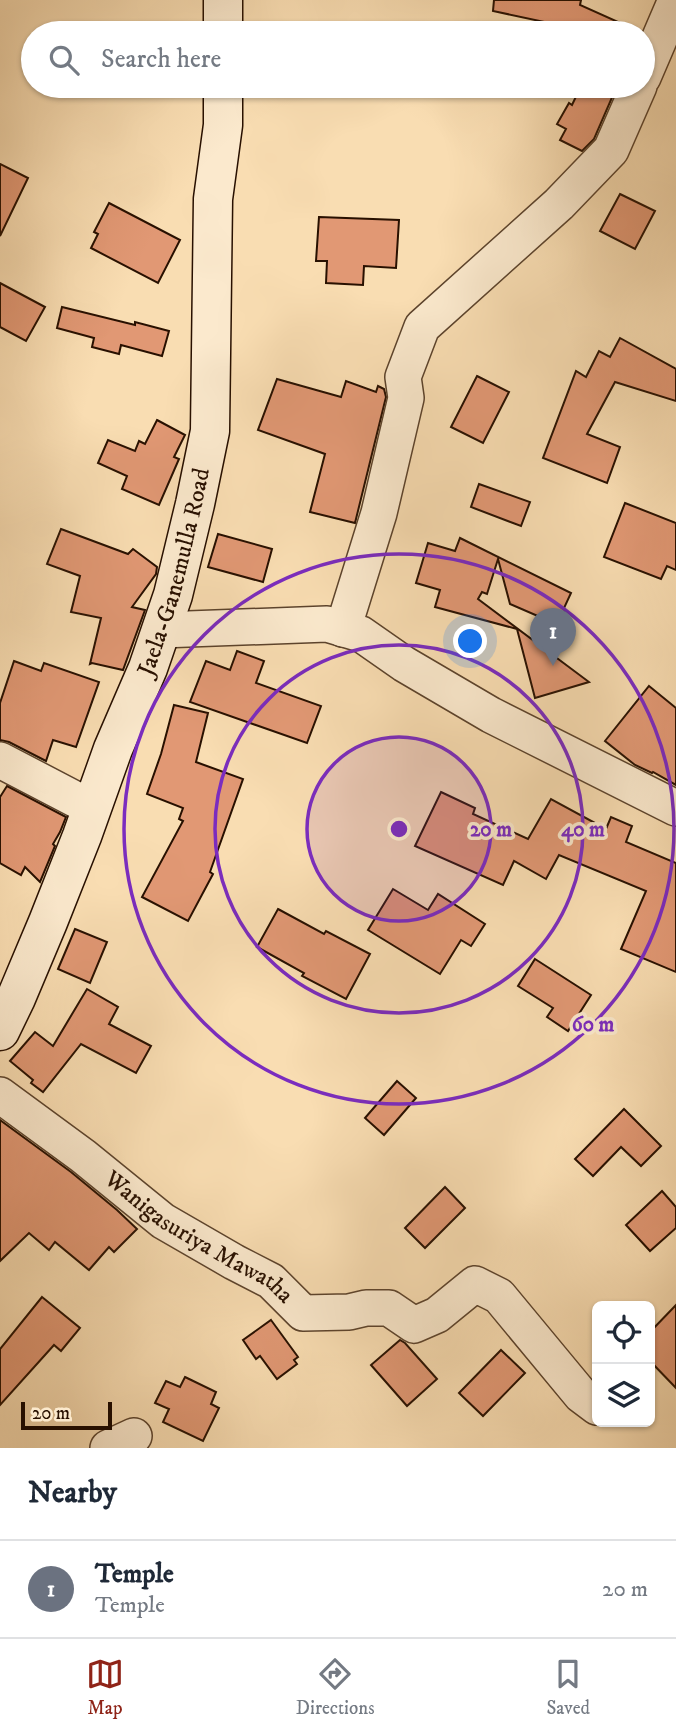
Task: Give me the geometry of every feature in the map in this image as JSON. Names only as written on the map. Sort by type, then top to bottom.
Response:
[{"type":"main road","points":[[223,0],[223,21]]},
{"type":"main road","name":"Jaela-Ganemulla Road","points":[[0,1031],[43,935],[113,749],[148,668],[173,595],[195,504],[210,431],[213,199],[223,125],[223,98]]},
{"type":"street","points":[[655,49],[676,0]]},
{"type":"street","points":[[343,629],[379,513],[406,398],[403,377],[422,327],[559,204],[611,150],[634,98]]},
{"type":"street","points":[[161,630],[327,624],[361,634],[404,664],[491,715],[676,807]]},
{"type":"street","points":[[0,760],[92,808]]},
{"type":"street","name":"Wanigasuriya Mawatha","points":[[0,1095],[83,1156],[163,1221],[271,1281],[303,1312],[349,1312],[366,1308],[389,1308],[414,1325],[437,1315],[475,1284],[499,1296],[581,1395],[592,1403]]},
{"type":"building","points":[[494,0],[581,0],[580,5],[616,21],[540,21],[493,11]]},
{"type":"building","points":[[575,98],[612,98],[594,139],[582,151],[560,140],[566,129],[557,124],[569,103],[572,105]]},
{"type":"building","points":[[0,164],[28,178],[0,236]]},
{"type":"building","points":[[620,194],[655,211],[635,249],[600,231]]},
{"type":"building","points":[[109,203],[180,240],[158,283],[91,248],[98,234],[94,232]]},
{"type":"building","points":[[319,217],[399,220],[396,268],[364,266],[363,285],[326,283],[327,261],[316,261]]},
{"type":"building","points":[[0,283],[45,307],[26,341],[0,327]]},
{"type":"building","points":[[62,307],[169,331],[162,356],[121,345],[119,354],[92,347],[94,338],[57,328]]},
{"type":"building","points":[[620,338],[676,369],[676,401],[615,382],[587,434],[620,447],[607,483],[543,458],[576,371],[586,377],[599,351],[610,357]]},
{"type":"building","points":[[477,376],[509,392],[483,443],[451,427]]},
{"type":"building","points":[[277,379],[341,397],[346,381],[376,392],[378,386],[384,389],[386,397],[355,523],[310,512],[325,454],[258,430]]},
{"type":"building","points":[[157,420],[185,435],[174,457],[179,459],[159,505],[122,489],[127,476],[98,463],[108,440],[135,451],[139,441],[145,444]]},
{"type":"building","points":[[479,484],[530,502],[521,526],[471,507]]},
{"type":"building","points":[[625,503],[676,523],[676,570],[667,566],[661,579],[604,557]]},
{"type":"building","points":[[61,529],[128,554],[133,549],[157,567],[156,574],[132,607],[145,610],[123,670],[90,664],[101,618],[71,612],[80,576],[47,564]]},
{"type":"building","points":[[218,534],[272,549],[263,582],[208,567]]},
{"type":"building","points":[[460,538],[571,593],[564,608],[570,630],[510,604],[498,559],[487,594],[482,592],[478,599],[589,682],[535,698],[517,629],[435,607],[440,590],[416,583],[428,543],[455,551]]},
{"type":"building","points":[[237,651],[264,661],[256,683],[321,706],[307,743],[190,702],[206,661],[230,670]]},
{"type":"building","points":[[14,661],[41,671],[44,663],[99,682],[76,747],[53,740],[46,761],[0,740],[0,703]]},
{"type":"building","points":[[649,686],[676,708],[676,785],[635,765],[605,741]]},
{"type":"building","points":[[174,705],[208,713],[196,762],[243,779],[210,872],[213,874],[188,921],[142,897],[183,821],[179,819],[183,808],[147,794]]},
{"type":"building","points":[[7,786],[66,817],[40,882],[25,867],[21,875],[0,863],[0,797]]},
{"type":"building","points":[[441,792],[475,808],[473,814],[528,839],[551,799],[606,829],[611,817],[632,826],[626,842],[676,863],[676,972],[621,949],[646,891],[559,855],[546,879],[514,861],[503,885],[415,846]]},
{"type":"building","points":[[393,889],[428,910],[438,894],[485,924],[471,946],[461,940],[440,974],[368,930]]},
{"type":"building","points":[[278,909],[324,934],[326,931],[370,954],[346,999],[302,976],[304,973],[257,947]]},
{"type":"building","points":[[75,929],[107,942],[90,983],[58,969]]},
{"type":"building","points":[[535,959],[591,995],[568,1031],[547,1017],[553,1008],[518,986]]},
{"type":"building","points":[[87,989],[118,1007],[109,1024],[151,1046],[136,1073],[81,1044],[43,1092],[10,1061],[35,1032],[53,1046]]},
{"type":"building","points":[[397,1081],[416,1098],[384,1135],[365,1118]]},
{"type":"building","points":[[624,1109],[661,1146],[641,1166],[621,1147],[593,1176],[575,1159]]},
{"type":"building","points":[[0,1120],[71,1172],[137,1229],[114,1252],[109,1247],[89,1270],[55,1242],[49,1250],[29,1233],[0,1261]]},
{"type":"building","points":[[445,1187],[465,1208],[425,1248],[405,1228]]},
{"type":"building","points":[[662,1191],[676,1207],[676,1228],[650,1251],[626,1225]]},
{"type":"building","points":[[42,1297],[80,1328],[61,1351],[54,1345],[0,1405],[0,1349]]},
{"type":"building","points":[[676,1305],[676,1388],[655,1366],[655,1327]]},
{"type":"building","points":[[271,1320],[298,1357],[294,1360],[297,1364],[277,1379],[260,1356],[256,1359],[243,1340]]},
{"type":"building","points":[[400,1340],[437,1379],[407,1406],[371,1365]]},
{"type":"building","points":[[501,1350],[525,1373],[483,1416],[459,1393]]},
{"type":"building","points":[[185,1377],[216,1392],[211,1404],[219,1408],[203,1441],[163,1422],[169,1409],[155,1403],[166,1381],[180,1387]]},
{"type":"place","name":"Temple","points":[[553,666]]}]
